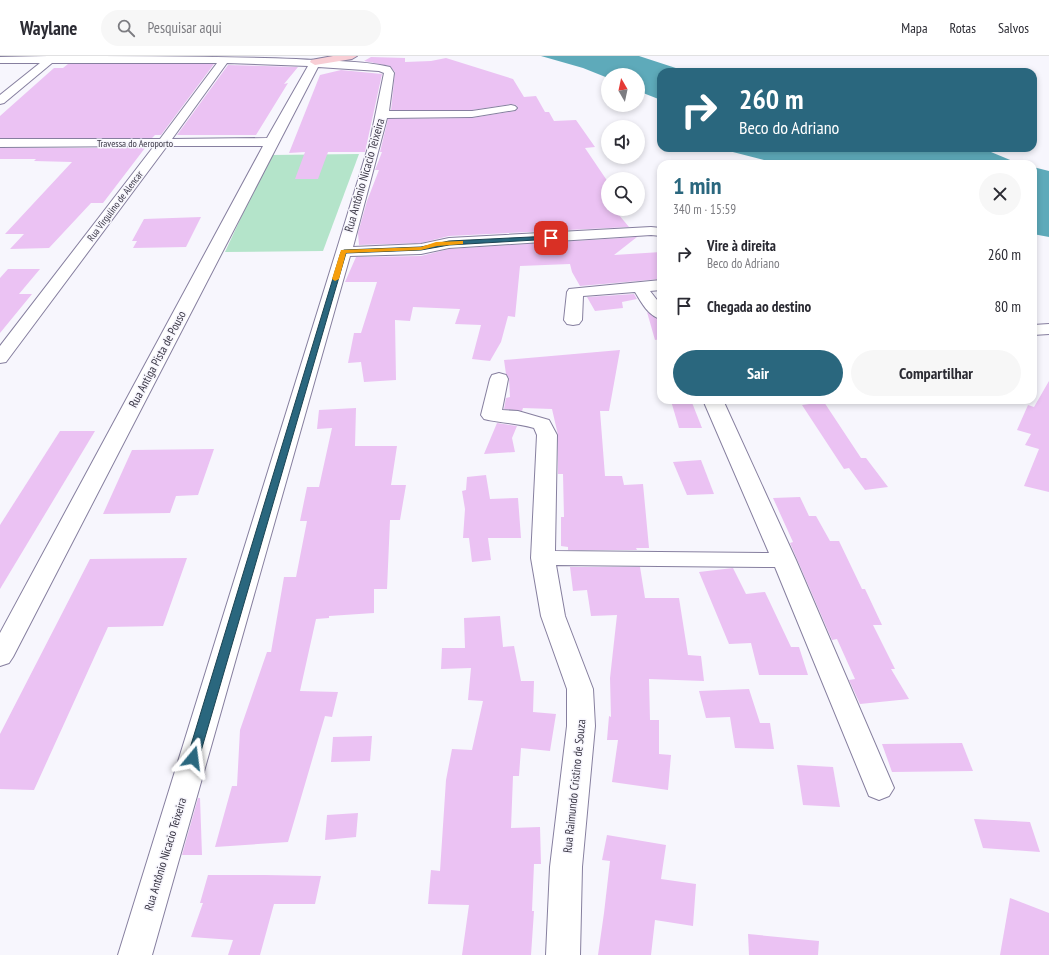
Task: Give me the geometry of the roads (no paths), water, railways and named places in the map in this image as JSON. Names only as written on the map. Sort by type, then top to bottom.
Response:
[{"type":"street","points":[[0,60],[51,58],[221,58],[315,62],[352,56]]},
{"type":"street","points":[[0,101],[51,58]]},
{"type":"street","name":"Rua Virgulino de Alencar","points":[[0,358],[164,142],[221,58]]},
{"type":"street","name":"Rua Antônio Nicacio Teixeira","points":[[135,955],[344,252],[353,213],[375,142],[381,115],[389,73],[386,69],[315,62]]},
{"type":"street","name":"Rua Antiga Pista de Pouso","points":[[0,657],[271,142],[315,62]]},
{"type":"street","points":[[381,115],[472,114],[511,108]]},
{"type":"street","name":"Travessa do Aeroporto","points":[[0,143],[271,142]]},
{"type":"street","points":[[344,252],[421,249],[449,243],[651,230],[657,231]]},
{"type":"street","points":[[573,320],[575,292],[657,285]]},
{"type":"street","points":[[640,287],[651,305],[657,310]]},
{"type":"street","points":[[1037,330],[1049,329]]},
{"type":"street","name":"Rua Raimundo Cristino de Souza","points":[[499,379],[491,415],[518,417],[542,424],[547,435],[542,558],[553,616],[570,658],[580,690],[581,726],[566,867],[563,955]]},
{"type":"street","points":[[715,404],[784,560],[879,788]]},
{"type":"street","points":[[542,558],[784,560]]},
{"type":"water","points":[[541,56],[639,56],[676,68],[657,68],[657,98],[645,94],[645,68],[601,68],[601,75],[583,68]]},
{"type":"water","points":[[733,152],[991,152],[1010,160],[764,160]]},
{"type":"water","points":[[1037,168],[1049,171],[1049,237],[1037,235]]}]
